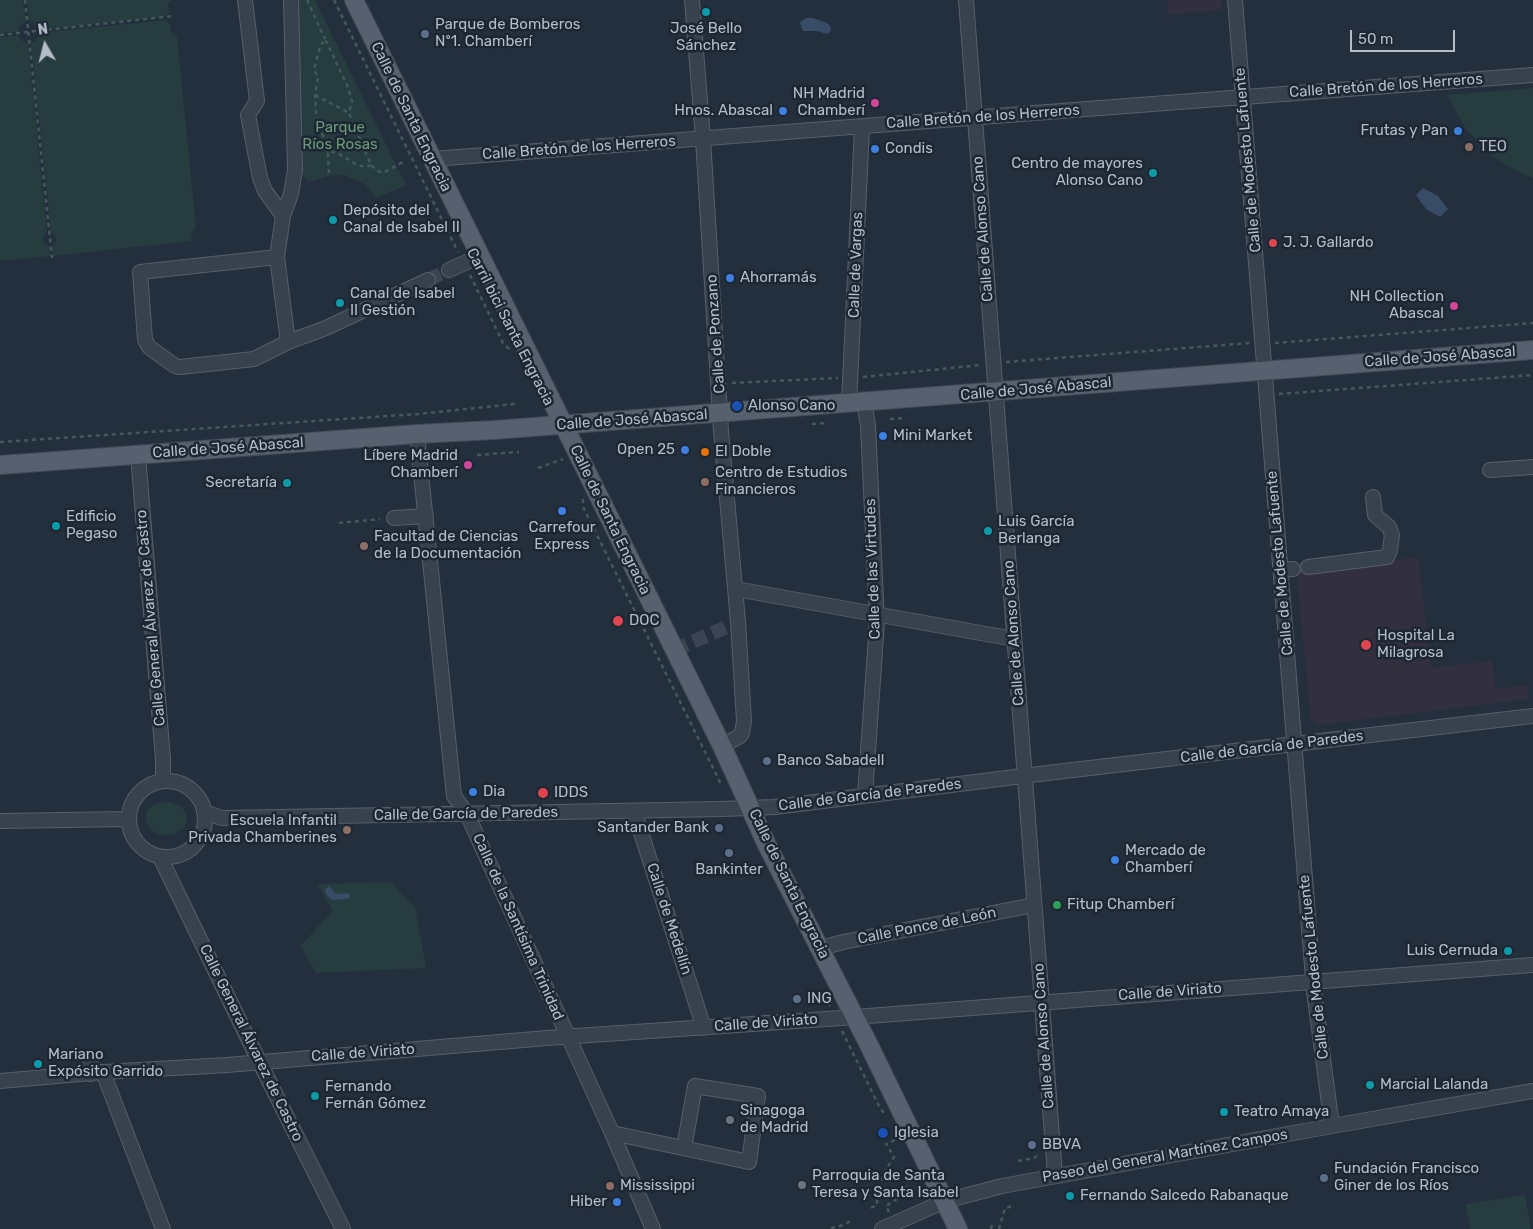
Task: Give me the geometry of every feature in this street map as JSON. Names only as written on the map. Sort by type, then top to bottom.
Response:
[{"type":"main road","name":"Calle de Santa Engracia","points":[[354,0],[432,159],[472,260],[563,424],[722,746],[767,845],[821,948],[958,1229]]},
{"type":"main road","name":"Calle de José Abascal","points":[[0,465],[857,403],[1533,350]]},
{"type":"street","points":[[245,0],[257,101],[248,115],[260,178],[265,191],[283,216]]},
{"type":"street","points":[[288,342],[278,257],[283,216],[291,194],[294,170],[291,0]]},
{"type":"street","name":"Calle de Ponzano","points":[[692,0],[721,413],[736,590],[743,729],[738,738],[722,746]]},
{"type":"street","name":"Calle de Alonso Cano","points":[[966,0],[1055,1175]]},
{"type":"street","name":"Calle de Modesto Lafuente","points":[[1235,0],[1264,370],[1287,569],[1294,744],[1313,982],[1332,1126]]},
{"type":"street","name":"Calle Bretón de los Herreros","points":[[432,159],[1533,75]]},
{"type":"street","name":"Calle de Vargas","points":[[857,403],[862,126]]},
{"type":"street","points":[[278,257],[140,272],[145,340],[149,347],[175,366],[180,367],[254,359],[288,342],[326,328],[428,280]]},
{"type":"street","points":[[448,270],[472,260]]},
{"type":"street","name":"Calle de las Virtudes","points":[[857,403],[868,425],[877,614],[865,795]]},
{"type":"street","name":"Calle de la Santísima Trinidad","points":[[417,434],[454,796],[467,814],[612,1133],[653,1229]]},
{"type":"street","name":"Calle General Álvarez de Castro","points":[[138,455],[163,759],[163,780]]},
{"type":"street","points":[[1490,470],[1533,467]]},
{"type":"street","points":[[1308,567],[1387,557],[1392,535],[1389,528],[1375,515],[1373,497]]},
{"type":"street","points":[[394,518],[426,516]]},
{"type":"street","points":[[736,590],[1014,639]]},
{"type":"street","name":"Calle de García de Paredes","points":[[204,812],[222,818],[775,807],[1533,716]]},
{"type":"street","points":[[163,780],[175,781],[187,786],[196,794],[203,805],[204,812],[204,831],[197,842],[187,852],[174,857],[160,857],[147,852],[137,843],[130,831],[128,819],[131,804],[138,792],[150,784],[163,780]]},
{"type":"street","name":"Calle de Medellín","points":[[634,810],[704,1028]]},
{"type":"street","points":[[0,821],[128,819]]},
{"type":"street","name":"Calle General Álvarez de Castro","points":[[160,857],[343,1229]]},
{"type":"street","name":"Calle Ponce de León","points":[[821,948],[843,942],[1034,905]]},
{"type":"street","name":"Calle de Viriato","points":[[0,1081],[1533,965]]},
{"type":"street","points":[[90,1058],[163,1229]]},
{"type":"street","points":[[612,1133],[749,1162],[758,1096],[695,1086],[684,1148]]},
{"type":"street","name":"Paseo del General Martínez Campos","points":[[889,1226],[945,1201],[1002,1186],[1533,1091]]},
{"type":"path","points":[[25,0],[52,258]]},
{"type":"path","points":[[307,0],[348,87],[352,102],[349,113]]},
{"type":"path","name":"Carril bici Santa Engracia","points":[[334,0],[472,260],[502,343],[513,353]]},
{"type":"path","points":[[0,35],[173,16]]},
{"type":"path","points":[[325,39],[320,47],[314,70],[318,77],[315,95],[316,113],[328,152],[329,176]]},
{"type":"path","points":[[315,95],[349,113],[376,170],[382,172],[403,162]]},
{"type":"path","points":[[328,152],[336,152],[357,165],[365,167],[372,165]]},
{"type":"path","points":[[1273,343],[1533,323]]},
{"type":"path","points":[[1000,362],[1251,343]]},
{"type":"path","points":[[859,377],[989,364]]},
{"type":"path","points":[[1275,394],[1533,375]]},
{"type":"path","points":[[732,378],[732,383],[845,378]]},
{"type":"path","points":[[0,442],[418,414],[515,404]]},
{"type":"path","points":[[890,419],[904,418]]},
{"type":"path","points":[[812,424],[828,423]]},
{"type":"path","points":[[477,454],[519,452]]},
{"type":"path","points":[[538,468],[564,458],[568,465]]},
{"type":"path","points":[[582,494],[583,507],[732,808]]},
{"type":"path","points":[[339,523],[394,518]]},
{"type":"path","points":[[822,991],[880,1108],[888,1116]]},
{"type":"path","points":[[871,1208],[878,1205],[877,1190],[885,1171],[894,1157],[886,1144],[900,1138],[897,1132]]},
{"type":"path","points":[[1018,1161],[1034,1158],[1041,1153]]},
{"type":"path","points":[[889,1226],[886,1206],[897,1199],[905,1190],[912,1166]]},
{"type":"path","points":[[999,1229],[1005,1208],[1013,1206]]},
{"type":"path","points":[[831,1228],[851,1221]]},
{"type":"shaded area","points":[[1168,0],[1221,0],[1222,10],[1167,15]]},
{"type":"shaded area","name":"Hospital La Milagrosa","points":[[1418,557],[1431,668],[1492,661],[1496,689],[1527,685],[1528,699],[1318,725],[1311,719],[1296,565],[1306,564],[1307,572]]},
{"type":"green space","points":[[0,0],[23,0],[26,22],[18,29],[18,32],[0,33]]},
{"type":"green space","points":[[27,0],[172,0],[168,4],[169,11],[165,17],[38,30],[38,27],[29,22]]},
{"type":"green space","name":"Parque Ríos Rosas","points":[[297,0],[315,0],[406,185],[377,198],[364,184],[344,175],[329,176],[308,182],[303,175]]},
{"type":"green space","points":[[165,20],[170,24],[171,31],[177,36],[196,227],[191,234],[192,241],[53,256],[52,246],[56,241],[56,236],[51,232],[31,42],[34,42],[39,33]]},
{"type":"green space","points":[[18,35],[25,43],[28,43],[47,233],[43,237],[44,243],[49,246],[50,256],[0,261],[0,37]]},
{"type":"green space","points":[[1533,88],[1533,178],[1518,172],[1492,156],[1466,129],[1447,95]]},
{"type":"green space","points":[[170,802],[182,807],[186,814],[187,823],[184,828],[174,834],[162,835],[153,832],[146,822],[145,815],[157,803]]},
{"type":"green space","points":[[391,882],[415,907],[426,968],[316,973],[300,946],[333,911],[317,884]]},
{"type":"green space","points":[[1525,1195],[1531,1229],[1470,1229],[1466,1204]]},
{"type":"water","points":[[806,18],[813,18],[827,23],[831,27],[830,32],[827,34],[802,30],[800,22]]},
{"type":"water","points":[[1423,188],[1438,196],[1448,209],[1440,217],[1426,209],[1416,195]]},
{"type":"water","points":[[329,886],[336,894],[347,893],[350,897],[332,900],[326,894],[325,889]]},
{"type":"tunnel","points":[[428,280],[449,270]]},
{"type":"tunnel","points":[[674,650],[738,622]]},
{"type":"place","name":"José Bello Sánchez","points":[[706,12]]},
{"type":"place","name":"Parque de Bomberos Nº1. Chamberí","points":[[425,34]]},
{"type":"place","name":"NH Madrid Chamberí","points":[[875,103]]},
{"type":"place","name":"Hnos. Abascal","points":[[783,111]]},
{"type":"place","name":"Frutas y Pan","points":[[1458,131]]},
{"type":"place","name":"TEO","points":[[1469,147]]},
{"type":"place","name":"Condis","points":[[875,149]]},
{"type":"place","name":"Centro de mayores Alonso Cano","points":[[1153,173]]},
{"type":"place","name":"Depósito del Canal de Isabel II","points":[[333,220]]},
{"type":"place","name":"J. J. Gallardo","points":[[1273,243]]},
{"type":"place","name":"Ahorramás","points":[[730,278]]},
{"type":"place","name":"Canal de Isabel II Gestión","points":[[340,303]]},
{"type":"place","name":"NH Collection Abascal","points":[[1454,306]]},
{"type":"place","name":"Alonso Cano","points":[[737,406]]},
{"type":"place","name":"Mini Market","points":[[883,436]]},
{"type":"place","name":"Open 25","points":[[685,450]]},
{"type":"place","name":"El Doble","points":[[705,452]]},
{"type":"place","name":"Líbere Madrid Chamberí","points":[[468,465]]},
{"type":"place","name":"Centro de Estudios Financieros","points":[[705,482]]},
{"type":"place","name":"Secretaría","points":[[287,483]]},
{"type":"place","name":"Carrefour Express","points":[[562,511]]},
{"type":"place","name":"Edificio Pegaso","points":[[56,526]]},
{"type":"place","name":"Luis García Berlanga","points":[[988,531]]},
{"type":"place","name":"Facultad de Ciencias de la Documentación","points":[[364,546]]},
{"type":"place","name":"DOC","points":[[618,621]]},
{"type":"place","name":"Hospital La Milagrosa","points":[[1366,645]]},
{"type":"place","name":"Banco Sabadell","points":[[767,761]]},
{"type":"place","name":"Dia","points":[[473,792]]},
{"type":"place","name":"IDDS","points":[[543,793]]},
{"type":"place","name":"Santander Bank","points":[[719,828]]},
{"type":"place","name":"Escuela Infantil Privada Chamberines","points":[[347,830]]},
{"type":"place","name":"Bankinter","points":[[729,853]]},
{"type":"place","name":"Mercado de Chamberí","points":[[1115,860]]},
{"type":"place","name":"Fitup Chamberí","points":[[1057,905]]},
{"type":"place","name":"Luis Cernuda","points":[[1508,951]]},
{"type":"place","name":"ING","points":[[797,999]]},
{"type":"place","name":"Mariano Expósito Garrido","points":[[38,1064]]},
{"type":"place","name":"Marcial Lalanda","points":[[1370,1085]]},
{"type":"place","name":"Fernando Fernán Gómez","points":[[315,1096]]},
{"type":"place","name":"Teatro Amaya","points":[[1224,1112]]},
{"type":"place","name":"Sinagoga de Madrid","points":[[730,1120]]},
{"type":"place","name":"Iglesia","points":[[883,1133]]},
{"type":"place","name":"BBVA","points":[[1032,1145]]},
{"type":"place","name":"Fundación Francisco Giner de los Ríos","points":[[1324,1178]]},
{"type":"place","name":"Parroquia de Santa Teresa y Santa Isabel","points":[[802,1185]]},
{"type":"place","name":"Mississippi","points":[[610,1186]]},
{"type":"place","name":"Fernando Salcedo Rabanaque","points":[[1070,1196]]},
{"type":"place","name":"Hiber","points":[[617,1202]]}]
